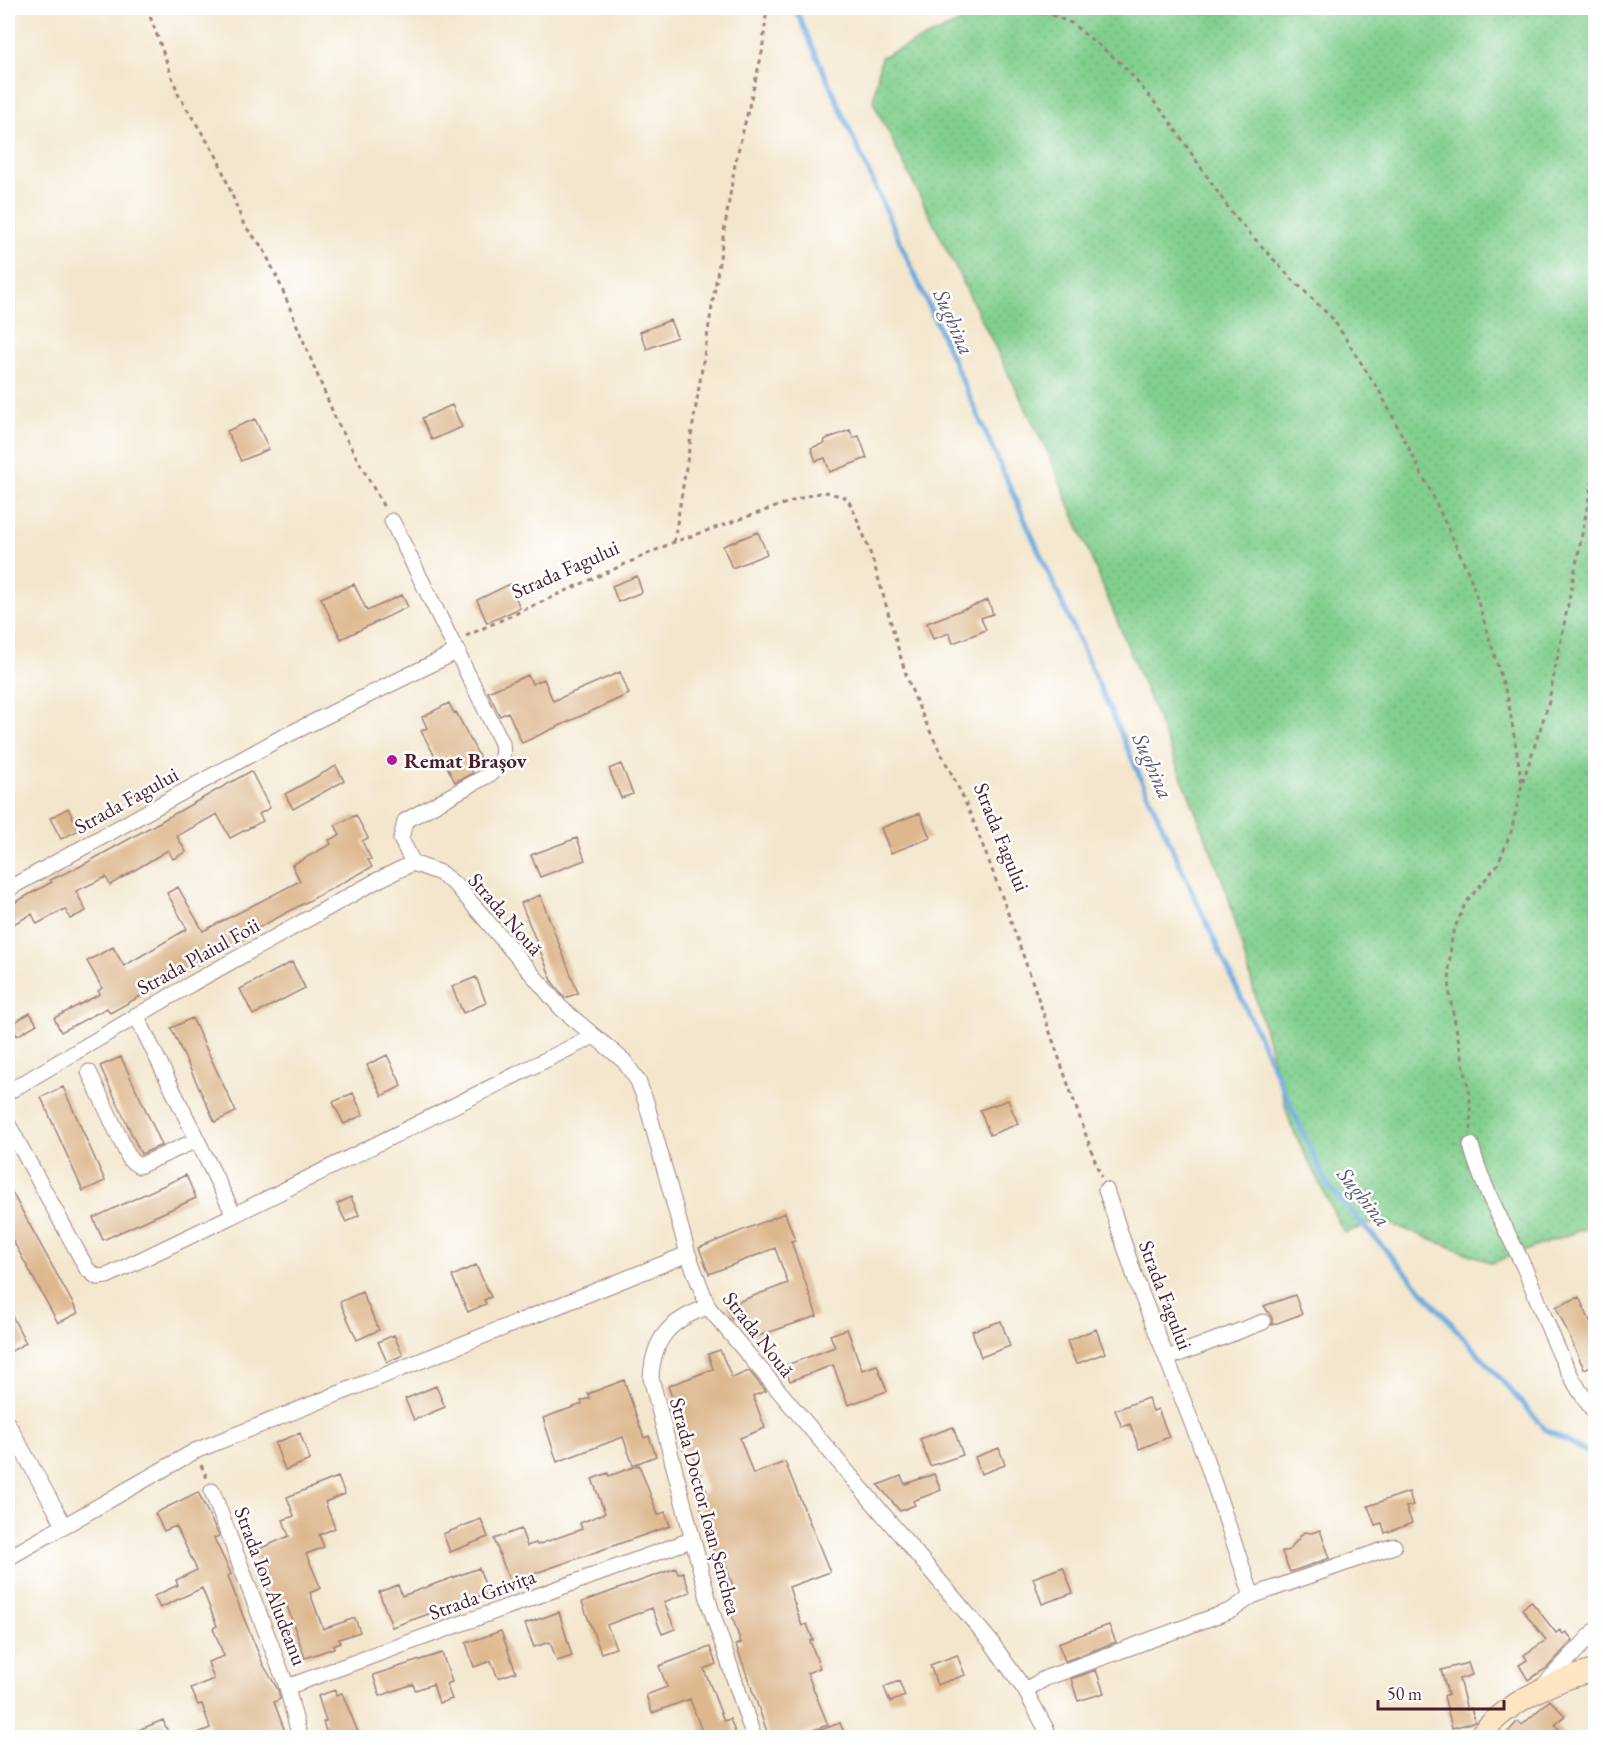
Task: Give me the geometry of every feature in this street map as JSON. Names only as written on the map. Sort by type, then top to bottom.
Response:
[{"type":"main road","points":[[1477,1737],[1494,1718],[1538,1691],[1596,1670]]},
{"type":"street","points":[[392,521],[456,646],[502,743],[504,756],[500,766],[490,774],[405,821],[401,839],[413,863]]},
{"type":"street","name":"Strada Fagului","points":[[8,889],[277,740],[456,646]]},
{"type":"street","name":"Strada Plaiul Foii","points":[[8,1092],[136,1016],[376,881],[413,863]]},
{"type":"street","name":"Strada Nouă","points":[[413,863],[440,873],[457,886],[561,1008],[624,1061],[638,1081],[646,1102],[688,1254],[708,1307],[991,1642],[1025,1690],[1051,1737]]},
{"type":"street","points":[[136,1016],[234,1215]]},
{"type":"street","points":[[8,1124],[87,1269],[98,1278],[107,1276],[234,1215],[594,1036]]},
{"type":"street","points":[[89,1072],[129,1160],[134,1165],[139,1166],[197,1140]]},
{"type":"street","points":[[1471,1145],[1481,1177],[1524,1268],[1565,1365],[1582,1397],[1596,1414]]},
{"type":"street","name":"Strada Fagului","points":[[1106,1190],[1136,1280],[1168,1358],[1252,1596]]},
{"type":"street","points":[[8,1558],[195,1451],[688,1254]]},
{"type":"street","name":"Strada Doctor Ioan Șenchea","points":[[708,1307],[686,1315],[667,1330],[652,1361],[654,1397],[710,1606],[754,1737]]},
{"type":"street","points":[[1168,1358],[1263,1322]]},
{"type":"street","points":[[8,1424],[64,1525]]},
{"type":"street","name":"Strada Ion Aludeanu","points":[[213,1491],[287,1687],[300,1737]]},
{"type":"street","name":"Strada Grivița","points":[[287,1687],[691,1540]]},
{"type":"street","points":[[1025,1690],[1046,1678],[1232,1610],[1252,1596],[1394,1546]]},
{"type":"street","points":[[1538,1691],[1596,1630]]},
{"type":"path","points":[[147,8],[179,96],[217,157],[244,225],[263,248],[336,420],[392,521]]},
{"type":"path","points":[[674,542],[735,164],[762,53],[767,8]]},
{"type":"path","points":[[1035,8],[1071,23],[1121,63],[1167,117],[1233,215],[1286,273],[1333,319],[1381,394],[1431,492],[1470,576],[1508,699],[1522,784]]},
{"type":"path","points":[[1471,1145],[1470,1096],[1450,998],[1449,968],[1452,935],[1465,904],[1498,864],[1511,832],[1522,784],[1548,705],[1596,465]]},
{"type":"path","name":"Strada Fagului","points":[[456,646],[674,542],[813,494],[826,492],[847,498],[857,519],[888,609],[906,675],[964,797],[1011,916],[1106,1190]]},
{"type":"path","name":"Strada Ion Aludeanu","points":[[195,1451],[213,1491]]},
{"type":"green space","points":[[977,8],[1595,8],[1595,1225],[1492,1263],[1381,1220],[1344,1233],[1291,1126],[1227,892],[1048,453],[873,102],[881,57],[968,19]]},
{"type":"building","points":[[670,320],[677,337],[647,349],[640,332]]},
{"type":"building","points":[[452,405],[462,427],[432,440],[422,418]]},
{"type":"building","points":[[255,419],[269,449],[241,461],[227,431]]},
{"type":"building","points":[[850,430],[853,438],[859,436],[867,458],[830,472],[825,458],[816,461],[811,448],[825,443],[824,440]]},
{"type":"building","points":[[758,532],[767,554],[732,568],[723,546]]},
{"type":"building","points":[[637,576],[642,592],[618,602],[612,586]]},
{"type":"building","points":[[354,584],[367,611],[402,595],[408,607],[341,639],[321,598]]},
{"type":"building","points":[[510,584],[520,608],[487,623],[477,600]]},
{"type":"building","points":[[988,600],[993,614],[981,618],[986,630],[953,643],[949,633],[933,639],[927,623]]},
{"type":"building","points":[[620,672],[629,694],[522,743],[508,712],[500,716],[488,692],[528,675],[532,684],[544,679],[553,701]]},
{"type":"building","points":[[449,703],[481,760],[470,767],[473,773],[455,782],[441,755],[436,758],[421,731],[427,728],[422,717]]},
{"type":"building","points":[[621,764],[633,794],[621,798],[609,769]]},
{"type":"building","points":[[336,766],[344,781],[293,809],[285,794]]},
{"type":"building","points":[[251,771],[270,808],[259,814],[263,821],[230,838],[217,814],[177,836],[186,852],[173,859],[168,850],[110,885],[106,877],[76,891],[86,911],[70,919],[65,909],[37,924],[32,914],[8,927],[8,906],[52,882],[50,880],[79,867]]},
{"type":"building","points":[[68,808],[79,830],[61,839],[50,818]]},
{"type":"building","points":[[920,813],[930,838],[891,853],[881,828]]},
{"type":"building","points":[[356,815],[368,838],[362,841],[371,859],[368,860],[372,867],[256,929],[257,932],[110,1013],[107,1008],[61,1032],[54,1018],[100,994],[98,991],[102,988],[87,961],[113,947],[124,966],[187,929],[167,893],[178,887],[203,931],[300,881],[292,865],[331,844],[329,840],[340,835],[335,825]]},
{"type":"building","points":[[577,838],[585,860],[540,877],[531,855]]},
{"type":"building","points":[[540,895],[578,993],[565,998],[553,983],[521,903]]},
{"type":"building","points":[[292,962],[305,988],[253,1015],[240,989]]},
{"type":"building","points":[[476,977],[486,1003],[463,1013],[452,987]]},
{"type":"building","points":[[30,1013],[37,1024],[17,1036],[11,1024]]},
{"type":"building","points":[[192,1018],[236,1112],[215,1122],[171,1028]]},
{"type":"building","points":[[387,1055],[402,1086],[382,1096],[367,1065]]},
{"type":"building","points":[[121,1057],[162,1145],[141,1154],[100,1066]]},
{"type":"building","points":[[63,1087],[105,1181],[83,1191],[41,1097]]},
{"type":"building","points":[[353,1093],[363,1115],[344,1124],[333,1102]]},
{"type":"building","points":[[1008,1100],[1018,1124],[990,1135],[980,1110]]},
{"type":"building","points":[[186,1175],[196,1198],[103,1240],[93,1218]]},
{"type":"building","points":[[8,1185],[78,1313],[58,1323],[11,1237],[8,1239]]},
{"type":"building","points":[[351,1197],[359,1215],[346,1222],[337,1204]]},
{"type":"building","points":[[785,1213],[795,1240],[791,1241],[817,1316],[752,1338],[744,1315],[732,1319],[727,1306],[788,1283],[775,1248],[709,1274],[699,1248]]},
{"type":"building","points":[[476,1265],[491,1297],[484,1300],[486,1304],[468,1312],[452,1276]]},
{"type":"building","points":[[362,1292],[379,1330],[357,1340],[340,1302]]},
{"type":"building","points":[[1295,1295],[1302,1314],[1272,1325],[1272,1318],[1264,1306]]},
{"type":"building","points":[[1579,1297],[1596,1334],[1596,1364],[1584,1369],[1556,1307]]},
{"type":"building","points":[[8,1308],[26,1343],[8,1353]]},
{"type":"building","points":[[1001,1321],[1010,1346],[981,1357],[972,1331]]},
{"type":"building","points":[[847,1329],[862,1370],[877,1365],[887,1391],[848,1405],[833,1365],[790,1381],[784,1366],[835,1347],[830,1335]]},
{"type":"building","points":[[1096,1329],[1105,1353],[1076,1364],[1067,1341]]},
{"type":"building","points":[[394,1335],[403,1355],[387,1362],[378,1342]]},
{"type":"building","points":[[720,1350],[732,1378],[749,1371],[766,1391],[753,1396],[765,1428],[740,1438],[753,1474],[785,1462],[830,1572],[789,1587],[802,1626],[807,1624],[813,1640],[810,1641],[820,1668],[807,1673],[828,1725],[794,1737],[769,1737],[736,1645],[741,1643],[724,1593],[734,1589],[723,1557],[717,1560],[697,1495],[707,1492],[693,1455],[686,1457],[670,1410],[676,1408],[668,1386],[713,1369],[708,1354]]},
{"type":"building","points":[[624,1380],[644,1438],[649,1436],[656,1456],[633,1465],[623,1437],[557,1462],[543,1418],[582,1404],[581,1401],[590,1398],[588,1394]]},
{"type":"building","points":[[436,1386],[445,1407],[414,1420],[405,1399]]},
{"type":"building","points":[[1148,1398],[1153,1411],[1158,1409],[1169,1437],[1139,1449],[1130,1424],[1122,1427],[1115,1410]]},
{"type":"building","points":[[953,1427],[963,1455],[930,1466],[920,1439]]},
{"type":"building","points":[[300,1433],[310,1460],[285,1470],[275,1443]]},
{"type":"building","points":[[999,1448],[1005,1465],[981,1474],[975,1457]]},
{"type":"building","points":[[639,1465],[658,1515],[665,1512],[670,1526],[510,1582],[494,1539],[521,1529],[527,1546],[536,1543],[537,1545],[582,1529],[580,1523],[605,1513],[592,1479],[608,1473],[609,1476]]},
{"type":"building","points":[[934,1474],[941,1490],[913,1501],[915,1505],[900,1511],[878,1485],[901,1476],[905,1484]]},
{"type":"building","points":[[338,1477],[345,1494],[325,1502],[335,1528],[319,1535],[324,1547],[306,1554],[321,1588],[310,1593],[323,1629],[355,1618],[360,1632],[339,1639],[340,1642],[333,1645],[334,1648],[305,1658],[286,1603],[276,1608],[252,1552],[289,1536],[283,1520],[294,1516],[287,1497]]},
{"type":"building","points":[[198,1492],[219,1536],[214,1538],[231,1574],[228,1576],[243,1616],[263,1664],[278,1690],[280,1699],[274,1702],[286,1734],[275,1737],[188,1737],[210,1728],[202,1704],[198,1705],[191,1688],[214,1679],[208,1662],[224,1656],[213,1628],[217,1626],[202,1588],[160,1608],[154,1596],[178,1585],[176,1580],[197,1570],[176,1526],[164,1531],[155,1513]]},
{"type":"building","points":[[1409,1492],[1413,1505],[1406,1507],[1412,1523],[1385,1533],[1382,1523],[1375,1525],[1368,1506]]},
{"type":"building","points":[[481,1519],[488,1537],[450,1552],[443,1534]]},
{"type":"building","points":[[1320,1530],[1330,1558],[1290,1572],[1282,1552],[1289,1550],[1304,1532],[1312,1533]]},
{"type":"building","points":[[1063,1567],[1073,1593],[1042,1604],[1033,1578]]},
{"type":"building","points":[[479,1568],[488,1593],[392,1627],[379,1592],[398,1585],[402,1596]]},
{"type":"building","points":[[676,1568],[678,1574],[683,1572],[690,1592],[664,1602],[675,1629],[662,1634],[652,1608],[607,1625],[616,1648],[601,1653],[582,1602]]},
{"type":"building","points":[[1531,1601],[1556,1633],[1560,1630],[1563,1634],[1566,1632],[1573,1640],[1547,1668],[1528,1680],[1519,1665],[1527,1660],[1524,1655],[1546,1640],[1522,1609]]},
{"type":"building","points":[[559,1612],[572,1656],[557,1661],[550,1642],[534,1647],[525,1624]]},
{"type":"building","points":[[1109,1625],[1116,1642],[1065,1661],[1058,1643]]},
{"type":"building","points":[[501,1631],[516,1672],[498,1678],[491,1661],[474,1667],[466,1643]]},
{"type":"building","points":[[710,1647],[716,1664],[704,1669],[724,1721],[730,1719],[737,1737],[704,1737],[690,1699],[652,1713],[646,1695],[667,1687],[659,1666]]},
{"type":"building","points":[[442,1653],[452,1682],[446,1684],[452,1699],[439,1703],[433,1684],[415,1690],[413,1684],[380,1696],[373,1675]]},
{"type":"building","points":[[957,1655],[965,1675],[937,1685],[930,1665]]},
{"type":"building","points":[[1468,1663],[1472,1675],[1459,1679],[1467,1710],[1471,1708],[1475,1722],[1452,1728],[1444,1696],[1448,1694],[1441,1670]]},
{"type":"building","points":[[1096,1670],[1104,1693],[1078,1701],[1071,1679]]},
{"type":"building","points":[[899,1681],[905,1696],[890,1702],[884,1687]]},
{"type":"building","points":[[335,1690],[336,1695],[342,1693],[360,1737],[328,1737],[323,1722],[326,1721],[318,1696]]},
{"type":"building","points":[[1550,1700],[1565,1716],[1555,1725],[1567,1737],[1503,1737],[1518,1721],[1522,1725]]},
{"type":"building","points":[[163,1720],[170,1737],[121,1737]]},
{"type":"building","points":[[840,1723],[846,1737],[804,1736]]},
{"type":"waterway","name":"Sughina","points":[[795,8],[1173,850],[1327,1184],[1545,1429],[1596,1457]]},
{"type":"place","name":"Remat Brașov","points":[[392,760]]}]
